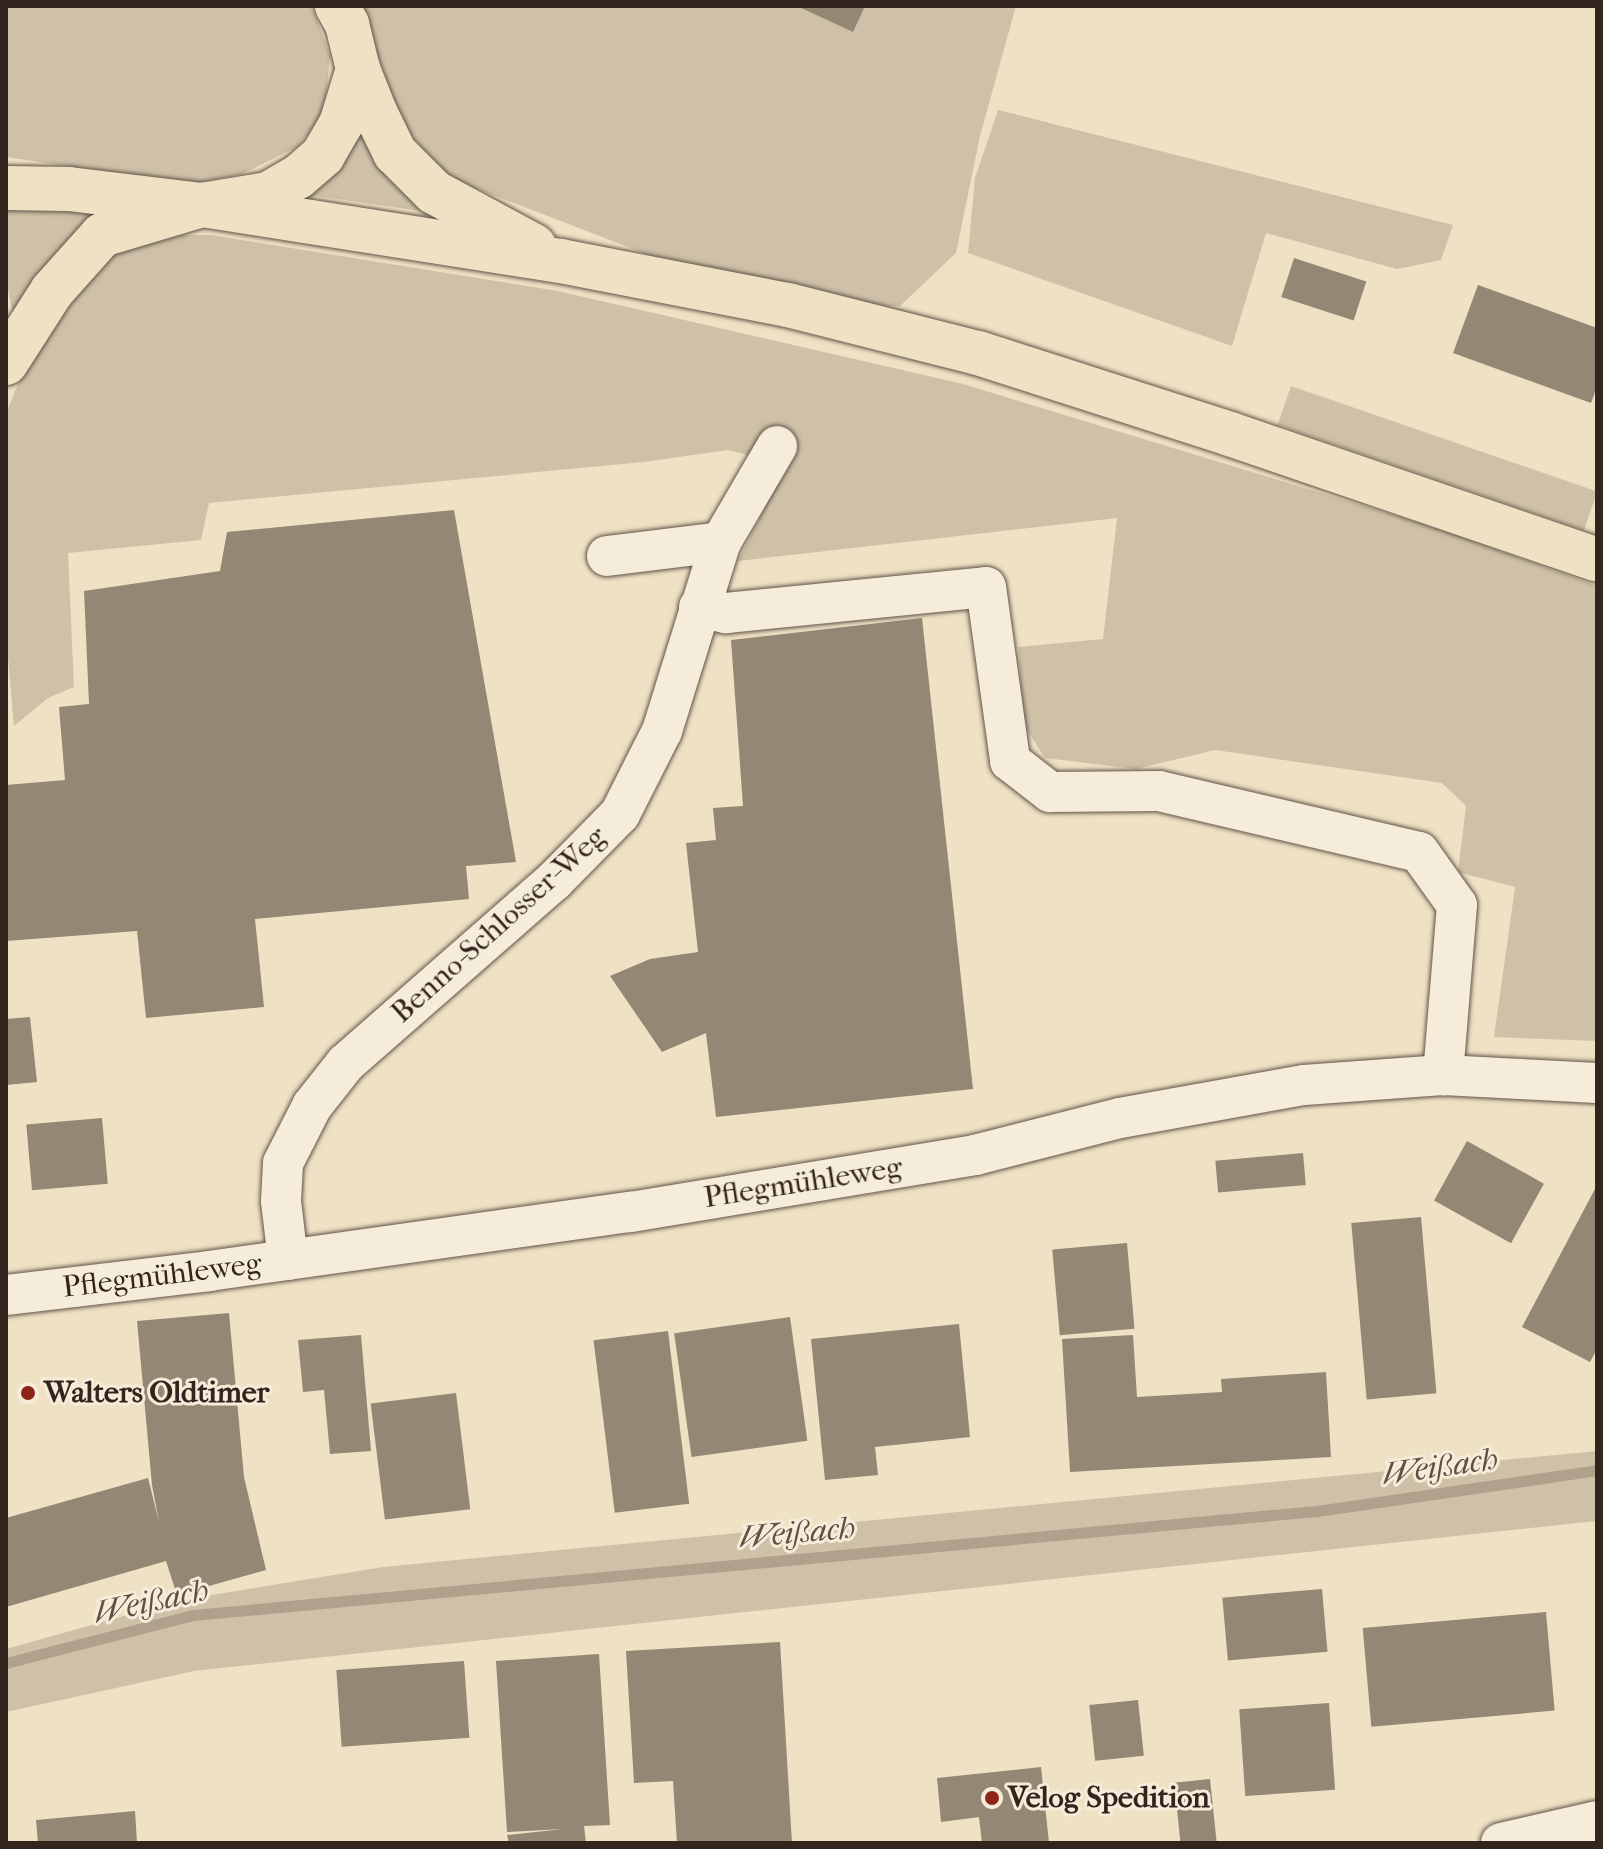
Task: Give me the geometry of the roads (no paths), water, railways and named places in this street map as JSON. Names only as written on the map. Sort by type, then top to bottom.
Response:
[{"type":"main road","points":[[337,6],[347,24],[358,69],[395,153],[434,192],[561,261]]},
{"type":"main road","points":[[6,363],[52,291],[102,235],[202,205],[268,194],[298,177],[323,155],[341,124],[358,69]]},
{"type":"main road","points":[[6,188],[69,189],[202,205],[561,261],[788,305],[978,353],[1230,434],[1597,560]]},
{"type":"street","name":"Benno-Schlosser-Weg","points":[[288,1260],[281,1201],[283,1163],[312,1106],[346,1063],[554,881],[620,814],[662,731],[721,542],[777,446]]},
{"type":"street","points":[[607,556],[721,542]]},
{"type":"street","points":[[699,607],[726,613],[986,587],[1010,761],[1050,792],[1159,791],[1419,852],[1457,905],[1443,1075]]},
{"type":"street","name":"Pflegmühleweg","points":[[6,1295],[288,1260],[631,1212],[975,1155],[1120,1118],[1304,1085],[1443,1075],[1597,1083]]},
{"type":"street","points":[[1501,1843],[1597,1821]]},
{"type":"waterway","name":"Weißach","points":[[6,1663],[193,1615],[1317,1511],[1597,1470]]},
{"type":"place","name":"Walters Oldtimer","points":[[28,1393]]},
{"type":"place","name":"Velog Spedition","points":[[992,1798]]}]
